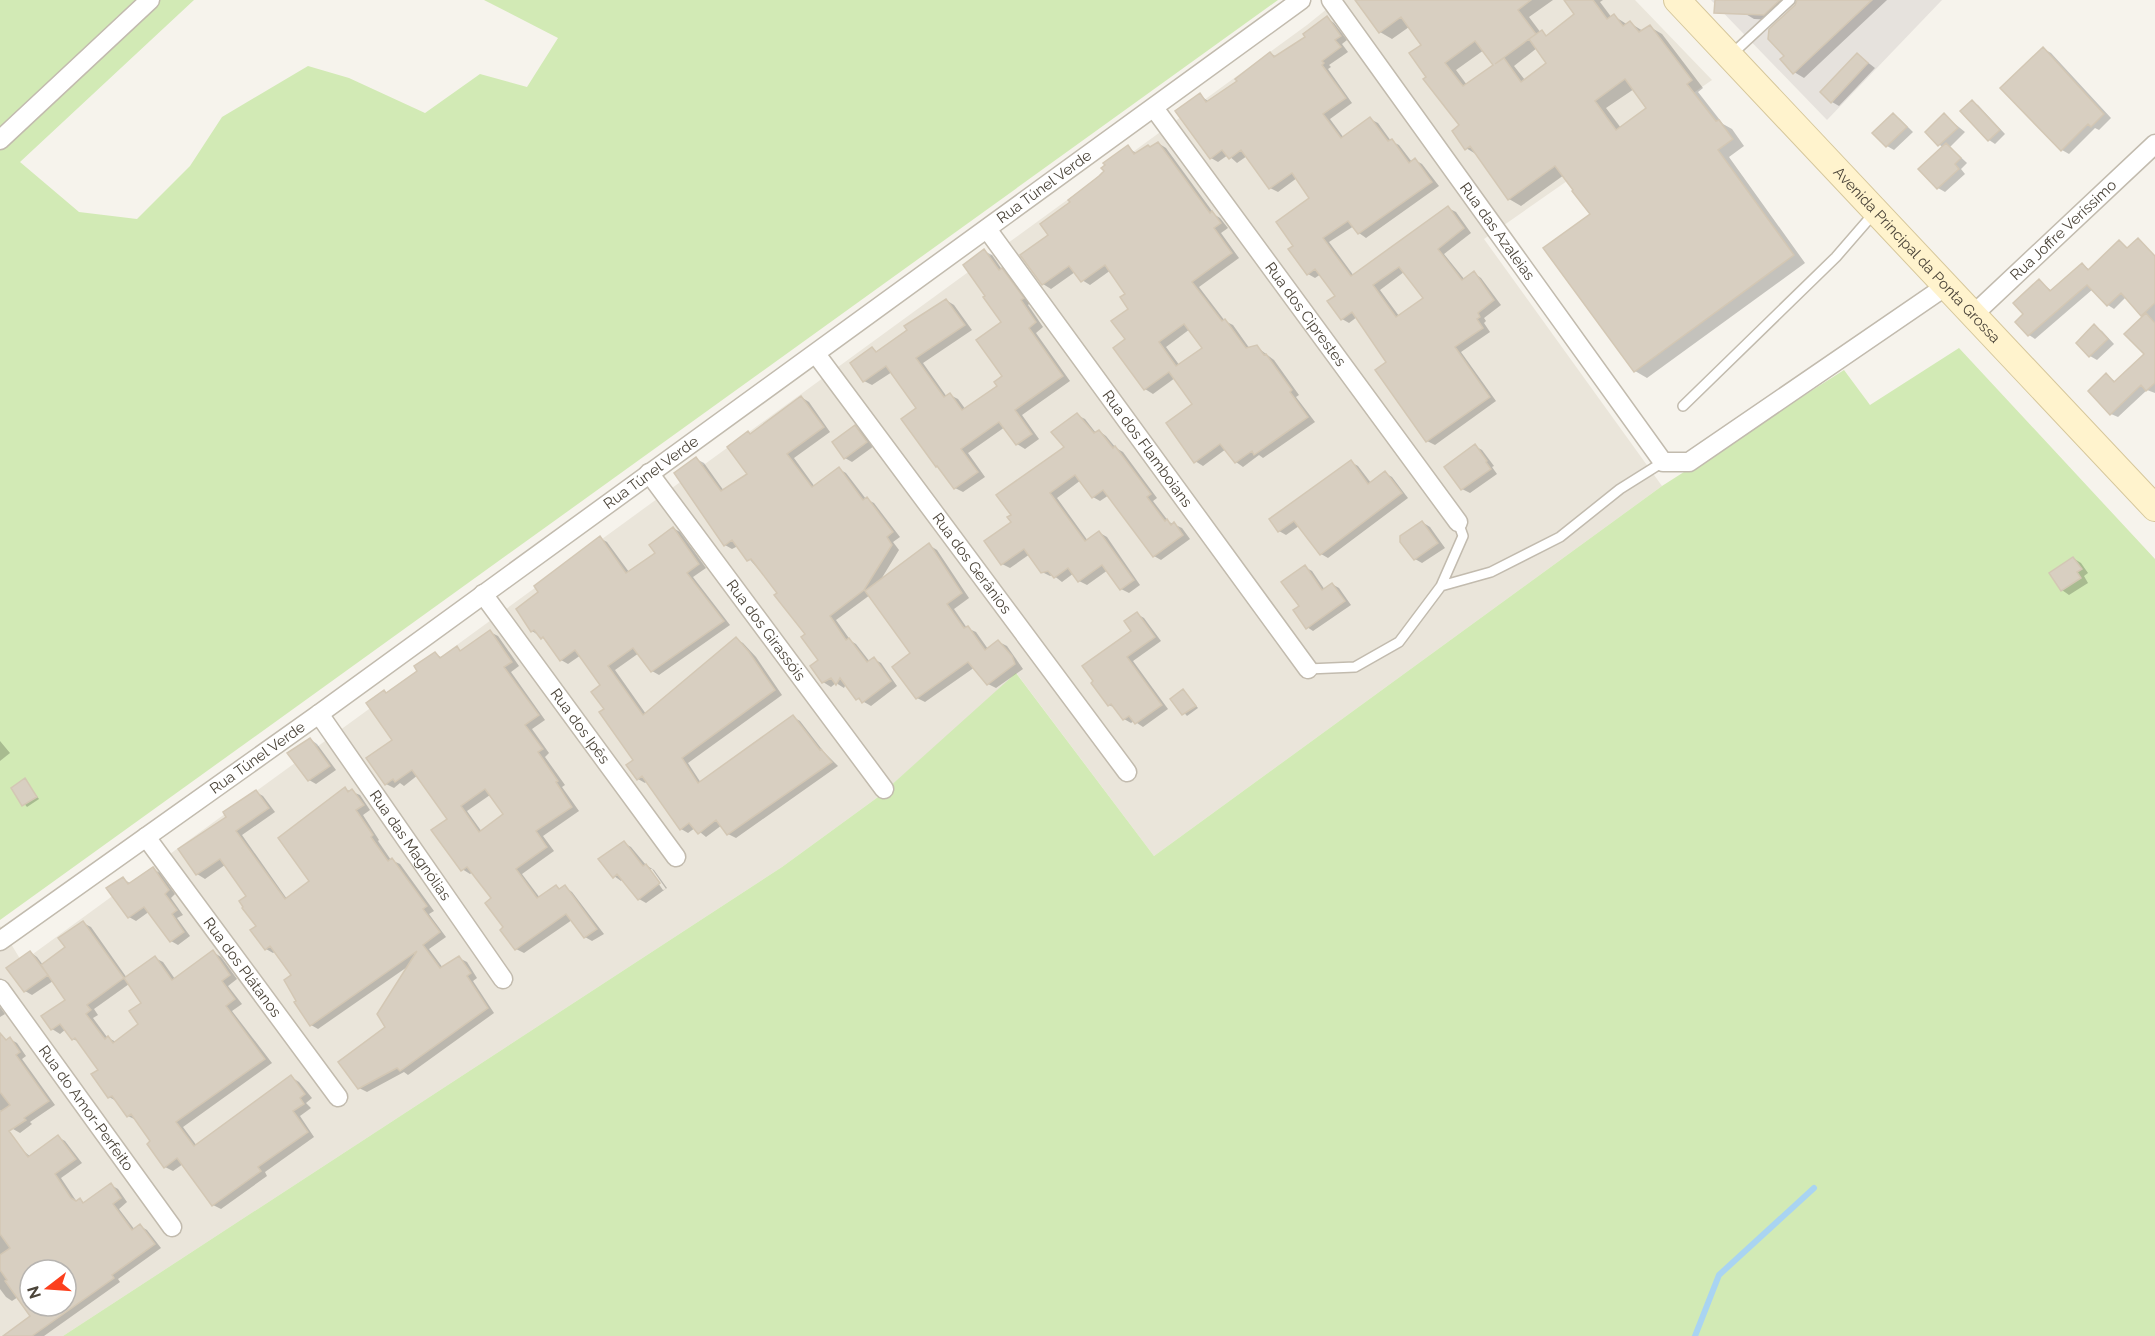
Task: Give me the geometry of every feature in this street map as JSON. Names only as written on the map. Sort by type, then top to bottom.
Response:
[{"type":"main road","name":"Avenida Principal da Ponta Grossa","points":[[1677,0],[2154,506]]},
{"type":"street","points":[[0,140],[150,0]]},
{"type":"street","name":"Rua Túnel Verde","points":[[0,941],[319,714],[1301,0]]},
{"type":"street","name":"Rua das Azaleias","points":[[1331,0],[1663,462]]},
{"type":"street","name":"Rua dos Ciprestes","points":[[1154,108],[1458,522]]},
{"type":"street","name":"Rua Joffre Veríssimo","points":[[1972,315],[2155,144]]},
{"type":"street","name":"Rua dos Flamboians","points":[[987,229],[1308,669]]},
{"type":"street","points":[[1663,462],[1689,462],[1946,286]]},
{"type":"street","name":"Rua dos Gerânios","points":[[816,354],[1127,772]]},
{"type":"street","name":"Rua dos Girassóis","points":[[649,473],[884,789]]},
{"type":"street","name":"Rua dos Ipês","points":[[483,594],[676,857]]},
{"type":"street","name":"Rua das Magnólias","points":[[319,714],[503,979]]},
{"type":"street","name":"Rua dos Plátanos","points":[[146,837],[338,1097]]},
{"type":"street","name":"Rua do Amor-Perfeito","points":[[0,988],[172,1227]]},
{"type":"lane","points":[[1730,56],[1790,0]]},
{"type":"lane","points":[[1683,406],[1836,257],[1875,211]]},
{"type":"lane","points":[[1441,586],[1491,572],[1560,537],[1620,489],[1663,462]]},
{"type":"lane","points":[[1308,669],[1355,667],[1399,642],[1441,586],[1463,536],[1458,522]]},
{"type":"shaded area","points":[[1338,0],[1635,0],[1712,80],[1484,239],[1662,486],[1154,856],[1017,674],[878,797],[782,867],[63,1336],[0,1336],[0,926],[22,962],[1307,25]]},
{"type":"shaded area","points":[[1711,0],[1942,0],[1827,120]]},
{"type":"green space","points":[[0,0],[194,0],[20,162],[79,212],[137,219],[190,166],[222,117],[308,66],[349,78],[425,113],[480,74],[527,87],[558,38],[484,0],[1278,0],[0,920]]},
{"type":"green space","points":[[1959,348],[2155,559],[2155,1336],[63,1336],[782,867],[878,797],[1016,673],[1154,856],[1662,486],[1844,370],[1870,405]]},
{"type":"building","points":[[1355,0],[1531,0],[1518,10],[1536,34],[1529,39],[1542,30],[1546,36],[1574,14],[1564,0],[1593,0],[1607,19],[1614,14],[1623,26],[1630,21],[1639,32],[1650,25],[1692,80],[1687,84],[1733,139],[1718,150],[1794,255],[1634,372],[1543,248],[1590,214],[1555,166],[1508,200],[1470,146],[1465,150],[1452,131],[1459,125],[1423,79],[1426,77],[1409,53],[1421,45],[1401,17],[1379,33]],"holes":[[[1529,39],[1546,63],[1521,82],[1504,58],[1495,64]],[[1475,41],[1493,65],[1463,86],[1445,63]],[[1625,79],[1646,108],[1616,130],[1595,101]]]},
{"type":"building","points":[[1715,0],[1780,0],[1764,15],[1714,13]]},
{"type":"building","points":[[1797,0],[1872,0],[1793,74],[1780,59],[1784,56],[1768,39],[1769,29],[1795,5]]},
{"type":"building","points":[[1327,16],[1341,36],[1335,40],[1341,47],[1322,61],[1324,63],[1322,65],[1346,98],[1323,114],[1341,138],[1370,117],[1388,141],[1392,139],[1409,163],[1415,158],[1432,182],[1358,234],[1348,221],[1323,238],[1351,276],[1448,206],[1464,228],[1438,249],[1462,280],[1474,271],[1494,300],[1478,313],[1480,317],[1477,319],[1483,328],[1455,347],[1490,397],[1426,442],[1375,370],[1386,362],[1352,312],[1341,320],[1327,301],[1335,296],[1315,269],[1307,275],[1288,249],[1293,246],[1276,222],[1309,198],[1292,173],[1269,189],[1241,150],[1229,159],[1222,150],[1210,159],[1175,111],[1200,93],[1206,102],[1237,81],[1235,79],[1270,52],[1274,57],[1305,37],[1303,34]],"holes":[[[1399,267],[1423,298],[1396,317],[1373,285]]]},
{"type":"building","points":[[2043,47],[2104,114],[2091,127],[2088,124],[2061,151],[2000,88]]},
{"type":"building","points":[[1857,53],[1868,63],[1831,103],[1820,92]]},
{"type":"building","points":[[1972,100],[2000,130],[1988,141],[1960,111]]},
{"type":"building","points":[[1893,113],[1907,127],[1886,147],[1872,133]]},
{"type":"building","points":[[1944,113],[1958,128],[1938,146],[1925,132]]},
{"type":"building","points":[[1158,142],[1210,213],[1212,211],[1221,223],[1214,228],[1232,253],[1192,282],[1222,321],[1225,319],[1246,348],[1257,345],[1264,355],[1266,354],[1308,417],[1254,455],[1252,451],[1235,463],[1220,444],[1194,463],[1166,423],[1192,404],[1169,372],[1144,390],[1113,348],[1125,339],[1111,321],[1128,309],[1120,297],[1125,294],[1105,265],[1081,282],[1069,266],[1042,285],[1020,255],[1048,235],[1040,224],[1070,202],[1068,200],[1099,176],[1104,171],[1101,168],[1105,165],[1103,163],[1128,145],[1134,154],[1148,145],[1150,147]],"holes":[[[1184,324],[1202,348],[1176,366],[1159,342]]]},
{"type":"building","points":[[1946,143],[1961,158],[1955,164],[1959,169],[1937,189],[1918,169]]},
{"type":"building","points":[[2138,238],[2155,256],[2155,303],[2141,316],[2121,293],[2107,306],[2087,285],[2028,336],[2015,322],[2023,314],[2013,303],[2039,279],[2050,291],[2082,263],[2088,270],[2119,240],[2127,248]]},
{"type":"building","points":[[984,249],[999,270],[1002,268],[1024,298],[1021,300],[1036,322],[1029,328],[1063,376],[1015,410],[1032,434],[1016,445],[999,422],[961,449],[978,472],[954,489],[901,419],[916,408],[886,366],[863,382],[850,363],[872,347],[876,352],[907,330],[904,326],[946,299],[965,325],[916,358],[944,397],[950,393],[962,410],[997,386],[994,382],[1002,376],[976,340],[1001,322],[963,265]]},
{"type":"building","points":[[2146,313],[2155,323],[2155,383],[2146,391],[2141,385],[2110,415],[2088,391],[2106,373],[2114,382],[2144,354],[2124,334]]},
{"type":"building","points":[[2094,324],[2108,339],[2089,357],[2076,343]]},
{"type":"building","points":[[801,396],[824,427],[787,454],[812,487],[839,467],[863,500],[867,497],[893,532],[887,537],[892,545],[864,590],[830,616],[846,640],[849,638],[867,662],[874,657],[891,681],[862,703],[859,698],[856,700],[840,678],[836,685],[831,678],[822,683],[810,666],[818,660],[801,637],[805,634],[774,595],[777,593],[751,559],[747,561],[732,540],[724,546],[674,473],[696,457],[721,491],[747,474],[727,447],[748,431],[750,434]]},
{"type":"building","points":[[1077,413],[1094,433],[1099,430],[1113,448],[1115,446],[1151,494],[1147,497],[1165,521],[1167,519],[1171,525],[1174,522],[1183,535],[1153,557],[1103,490],[1092,498],[1075,475],[1050,493],[1085,541],[1099,531],[1134,580],[1120,590],[1102,565],[1078,582],[1068,568],[1054,578],[1048,571],[1041,573],[1024,549],[1001,565],[984,541],[1011,522],[1007,517],[1011,515],[996,495],[1064,447],[1051,432]]},
{"type":"building","points":[[855,425],[867,442],[844,459],[832,442]]},
{"type":"building","points":[[1475,444],[1491,469],[1461,490],[1444,467]]},
{"type":"building","points":[[1351,460],[1368,484],[1385,471],[1402,493],[1320,555],[1294,521],[1278,532],[1269,519]]},
{"type":"building","points":[[1422,521],[1438,543],[1414,560],[1400,542],[1400,536]]},
{"type":"building","points":[[673,527],[699,564],[687,573],[724,621],[651,672],[633,648],[608,666],[643,715],[736,637],[775,690],[682,758],[698,783],[793,715],[832,762],[727,835],[716,820],[698,834],[689,823],[680,830],[642,776],[637,780],[626,765],[633,760],[599,712],[604,709],[591,692],[600,685],[575,650],[560,661],[543,637],[541,639],[534,630],[531,632],[516,609],[538,592],[534,586],[600,536],[626,573],[655,553],[649,545]]},
{"type":"building","points":[[929,543],[962,593],[947,604],[964,628],[968,626],[985,650],[998,640],[1012,656],[1015,664],[987,685],[968,662],[916,699],[892,667],[910,653],[865,591]]},
{"type":"building","points":[[2073,557],[2082,569],[2077,572],[2081,578],[2061,591],[2049,573]]},
{"type":"building","points":[[1305,565],[1322,590],[1332,583],[1345,601],[1306,629],[1293,610],[1299,606],[1281,582]]},
{"type":"building","points":[[1137,612],[1155,637],[1127,657],[1162,705],[1135,724],[1129,716],[1123,720],[1111,704],[1108,706],[1082,666],[1131,631],[1124,621]]},
{"type":"building","points":[[490,630],[512,662],[504,667],[539,715],[525,725],[543,749],[538,752],[572,807],[536,831],[547,847],[516,869],[537,898],[556,885],[559,889],[565,885],[597,929],[584,938],[566,914],[515,950],[500,930],[503,927],[485,903],[491,898],[467,867],[461,871],[431,830],[447,819],[412,770],[395,782],[393,779],[385,785],[366,758],[392,740],[366,703],[384,690],[386,693],[417,671],[414,666],[435,652],[440,658],[457,646],[460,651]],"holes":[[[485,789],[503,814],[479,832],[461,806]]]},
{"type":"building","points":[[1183,689],[1196,706],[1182,715],[1170,699]]},
{"type":"building","points":[[310,738],[330,766],[308,781],[287,753]]},
{"type":"building","points":[[25,778],[37,797],[22,806],[11,788]]},
{"type":"building","points":[[345,787],[348,792],[352,789],[364,805],[356,810],[373,835],[371,837],[388,861],[392,858],[427,906],[423,909],[440,932],[423,945],[440,968],[459,956],[471,973],[467,976],[488,1008],[400,1071],[397,1068],[358,1089],[338,1062],[385,1027],[377,1014],[417,951],[310,1026],[294,1002],[296,1001],[284,980],[291,975],[270,946],[265,950],[250,930],[256,926],[239,901],[246,896],[220,859],[196,875],[178,849],[226,817],[223,812],[256,790],[269,808],[236,831],[285,899],[309,881],[278,838]]},
{"type":"building","points":[[624,841],[643,866],[646,864],[660,883],[638,900],[617,874],[613,878],[598,859]]},
{"type":"building","points":[[153,867],[169,890],[165,894],[177,910],[172,914],[184,932],[170,942],[144,907],[128,918],[106,888],[123,877],[128,884]]},
{"type":"building","points":[[83,921],[124,978],[155,956],[172,980],[213,950],[230,975],[222,981],[235,999],[226,1006],[265,1059],[176,1122],[194,1146],[291,1075],[305,1094],[300,1098],[304,1104],[293,1111],[308,1132],[258,1167],[261,1171],[212,1206],[177,1158],[164,1168],[147,1144],[150,1141],[131,1114],[127,1117],[112,1096],[108,1098],[91,1074],[98,1070],[75,1038],[72,1040],[60,1024],[51,1030],[41,1016],[65,1000],[41,965],[65,947],[58,938]],"holes":[[[124,978],[141,1003],[129,1011],[138,1024],[113,1043],[108,1036],[105,1039],[86,1014],[91,1010],[87,1005]]]},
{"type":"building","points":[[30,951],[48,975],[24,992],[6,968]]},
{"type":"building","points":[[0,1033],[6,1040],[10,1037],[20,1052],[16,1055],[49,1101],[9,1131],[28,1157],[58,1135],[76,1159],[55,1174],[71,1198],[76,1201],[80,1198],[83,1203],[111,1183],[121,1198],[113,1204],[132,1230],[140,1224],[155,1244],[112,1275],[114,1278],[78,1303],[78,1258],[18,1258],[18,1299],[0,1270],[0,1255],[10,1248],[0,1234],[0,1112],[10,1105],[0,1092]]},
{"type":"building","points":[[27,1318],[57,1318],[32,1336],[3,1336]]},
{"type":"waterway","points":[[1695,1336],[1719,1275],[1814,1188]]}]
